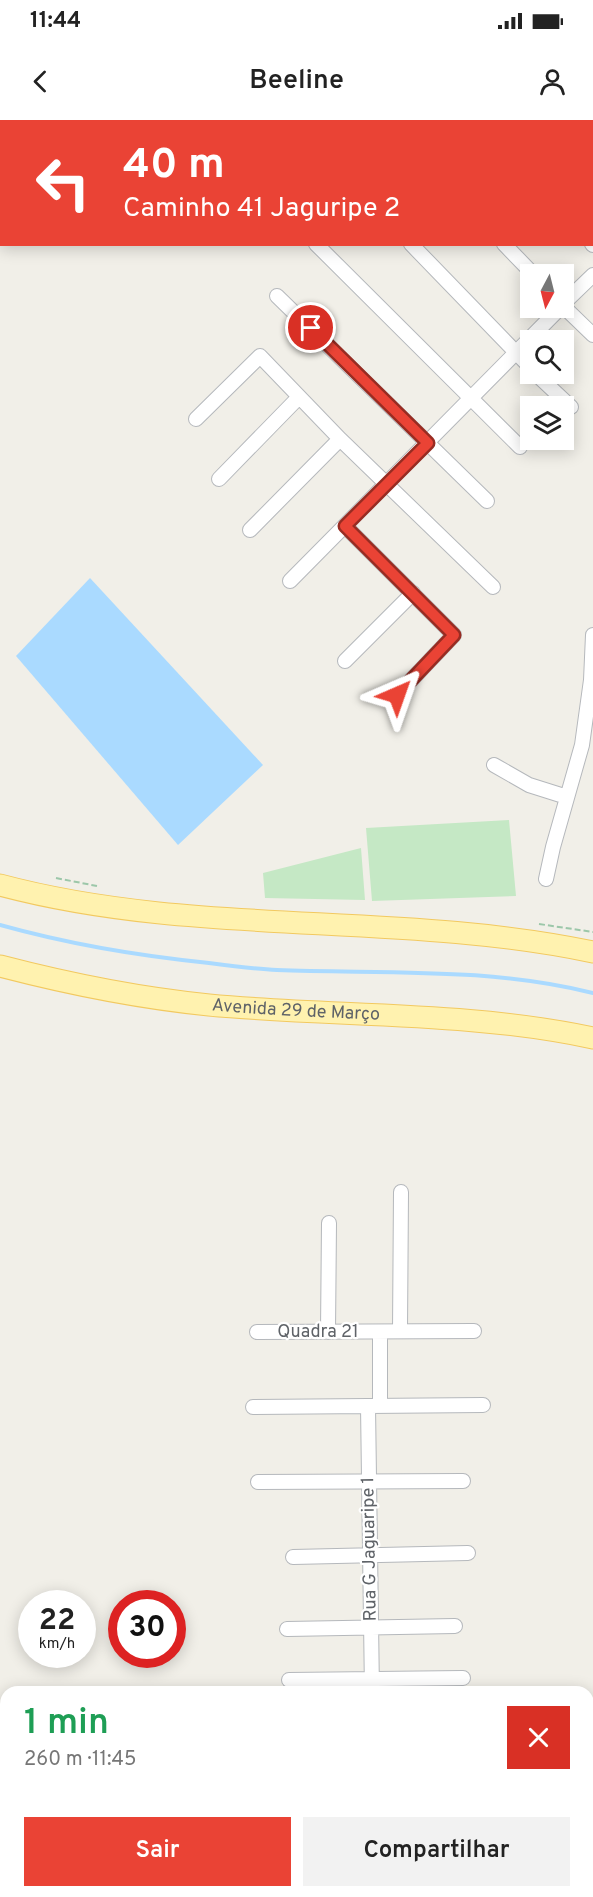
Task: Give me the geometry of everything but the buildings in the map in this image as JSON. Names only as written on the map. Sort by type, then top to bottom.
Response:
[{"type":"main road","points":[[0,885],[162,913],[472,934],[562,945],[593,952]]},
{"type":"main road","name":"Avenida 29 de Março","points":[[0,966],[78,985],[148,998],[271,1009],[448,1018],[530,1027],[593,1038]]},
{"type":"street","points":[[318,246],[520,447]]},
{"type":"street","points":[[413,246],[520,357]]},
{"type":"street","points":[[506,246],[523,264]]},
{"type":"street","points":[[574,295],[593,275]]},
{"type":"street","points":[[277,296],[488,501]]},
{"type":"street","points":[[574,317],[593,335]]},
{"type":"street","points":[[290,581],[550,318]]},
{"type":"street","points":[[196,419],[260,356],[340,439],[493,587]]},
{"type":"street","points":[[547,384],[559,396]]},
{"type":"street","points":[[219,479],[298,397]]},
{"type":"street","points":[[250,530],[340,439]]},
{"type":"street","points":[[345,526],[454,635],[397,695]]},
{"type":"street","points":[[345,661],[413,593]]},
{"type":"street","points":[[546,879],[584,735],[591,680],[593,635]]},
{"type":"street","points":[[494,765],[530,785],[567,797]]},
{"type":"street","points":[[400,1331],[401,1192]]},
{"type":"street","points":[[328,1332],[329,1223]]},
{"type":"street","name":"Quadra 21","points":[[257,1332],[474,1331]]},
{"type":"street","name":"Rua G Jaguaripe 1","points":[[372,1685],[369,1482],[380,1332]]},
{"type":"street","points":[[253,1407],[483,1405]]},
{"type":"street","points":[[258,1482],[463,1481]]},
{"type":"street","points":[[293,1557],[468,1553]]},
{"type":"street","points":[[287,1629],[455,1626]]},
{"type":"street","points":[[289,1680],[372,1685],[463,1678]]},
{"type":"path","points":[[55,878],[98,886]]},
{"type":"path","points":[[538,924],[593,932]]},
{"type":"green space","points":[[509,820],[516,896],[372,901],[366,828]]},
{"type":"green space","points":[[361,848],[365,900],[265,898],[263,873]]},
{"type":"water","points":[[90,578],[263,765],[178,845],[16,656]]},
{"type":"waterway","points":[[0,925],[52,938],[156,957],[277,970],[475,975],[515,979],[593,993]]},
{"type":"route","points":[[311,328],[428,443],[345,526],[454,635],[397,695]]}]
